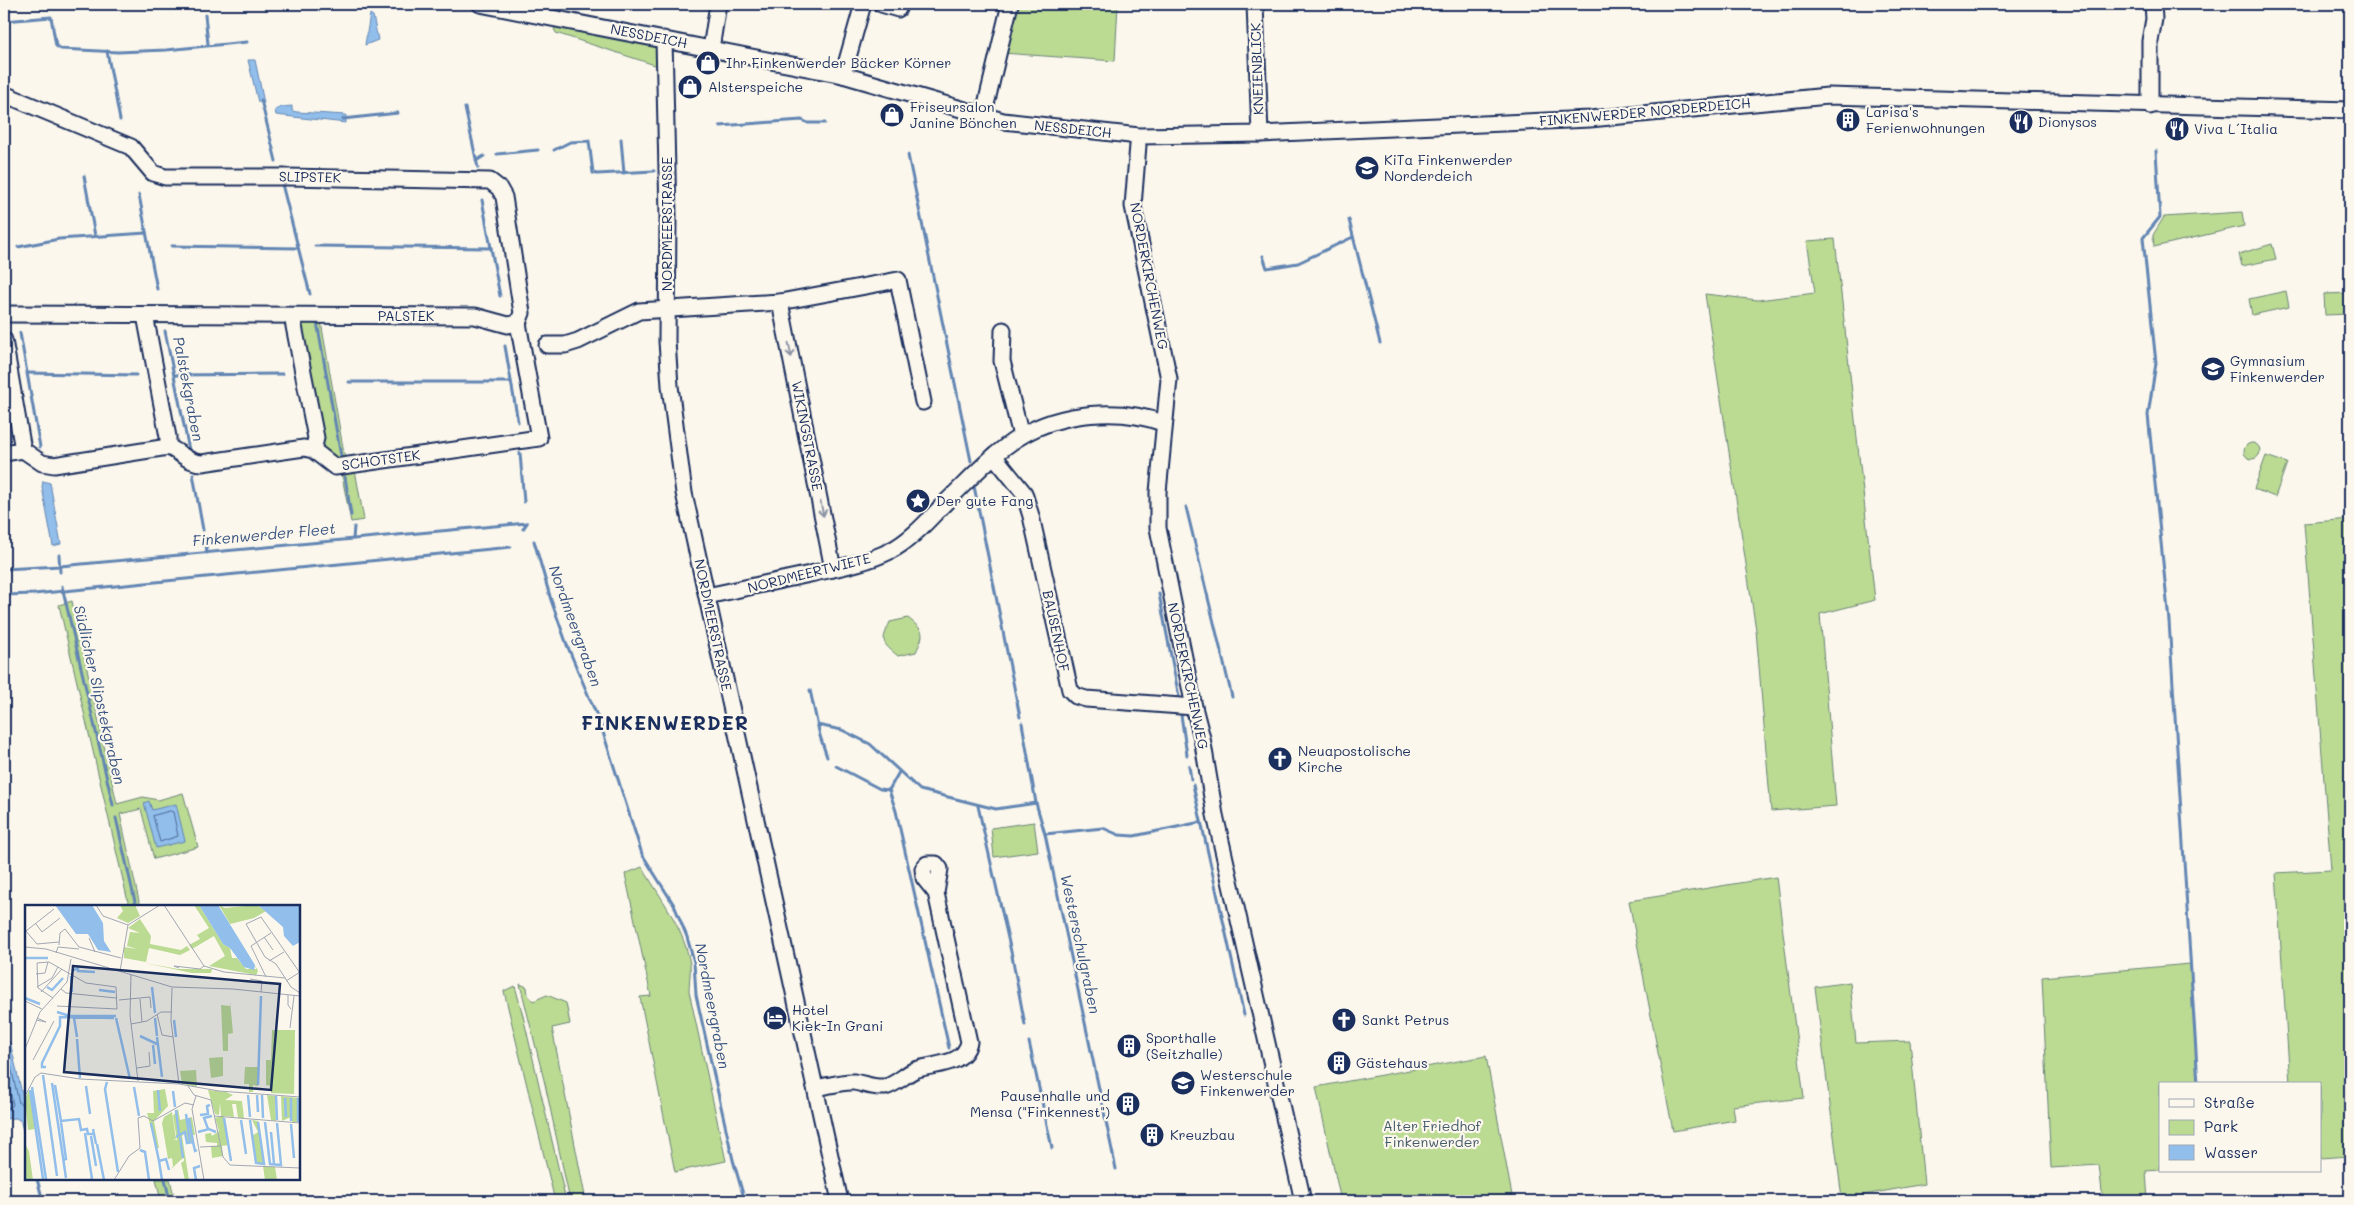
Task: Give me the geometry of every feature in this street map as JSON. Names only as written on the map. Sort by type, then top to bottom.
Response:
[{"type":"street","name":"NESSDEICH","points":[[480,4],[529,8],[664,39],[843,75],[982,117],[1139,140]]},
{"type":"street","points":[[711,48],[718,4]]},
{"type":"street","points":[[843,75],[863,4]]},
{"type":"street","points":[[881,4],[898,9]]},
{"type":"street","points":[[982,117],[1010,4]]},
{"type":"street","name":"KNEIENBLICK","points":[[1255,4],[1260,134]]},
{"type":"street","points":[[2150,106],[2150,41],[2154,19],[2153,4]]},
{"type":"street","name":"NORDMEERSTRASSE","points":[[664,39],[668,216],[667,309],[670,386],[684,493],[840,1201]]},
{"type":"street","name":"SLIPSTEK","points":[[4,94],[131,147],[153,173],[165,177],[297,177],[490,181],[499,188],[504,197],[522,313],[518,323]]},
{"type":"street","name":"FINKENWERDER NORDERDEICH","points":[[1139,140],[1590,119],[1828,96],[2350,110]]},
{"type":"street","name":"NORDERKIRCHENWEG","points":[[1139,140],[1133,206],[1169,379],[1163,423],[1158,492],[1158,528],[1194,708],[1202,738],[1215,815],[1303,1201]]},
{"type":"street","points":[[547,345],[565,345],[578,341],[639,311],[780,302],[898,280],[923,402]]},
{"type":"street","name":"WIKINGSTRASSE","points":[[780,302],[833,569]]},
{"type":"street","name":"PALSTEK","points":[[4,314],[475,316],[508,326],[518,323]]},
{"type":"street","points":[[144,315],[168,437],[168,447]]},
{"type":"street","points":[[4,340],[24,450],[42,463],[54,465],[168,447],[193,463],[202,463],[304,448],[313,450],[316,438],[292,316]]},
{"type":"street","name":"SCHOTSTEK","points":[[313,450],[334,467],[539,438],[518,323]]},
{"type":"street","points":[[1002,330],[1002,361],[1021,436]]},
{"type":"street","name":"NORDMEERTWIETE","points":[[707,596],[833,569],[867,560],[891,550],[914,533],[994,456],[1021,436],[1060,421],[1103,414],[1147,417],[1163,423]]},
{"type":"street","points":[[4,453],[24,450]]},
{"type":"street","name":"BAUSENHOF","points":[[994,456],[1024,492],[1032,516],[1070,690],[1076,696],[1086,699],[1194,708]]},
{"type":"street","points":[[816,1088],[853,1082],[870,1087],[885,1086],[898,1082],[913,1071],[957,1060],[968,1049],[969,1042],[936,893]]},
{"type":"green space","points":[[1014,4],[1118,4],[1115,61],[1002,53]]},
{"type":"green space","points":[[558,26],[579,28],[659,48],[658,66],[556,33],[554,29]]},
{"type":"green space","points":[[2242,212],[2244,226],[2154,247],[2153,235],[2164,217]]},
{"type":"green space","points":[[1835,239],[1875,600],[1820,614],[1836,806],[1771,811],[1756,630],[1705,294],[1758,300],[1815,293],[1807,241]]},
{"type":"green space","points":[[2272,244],[2276,259],[2242,266],[2239,254]]},
{"type":"green space","points":[[2286,291],[2289,307],[2252,315],[2249,299]]},
{"type":"green space","points":[[2350,293],[2350,314],[2325,315],[2324,294]]},
{"type":"green space","points":[[321,322],[345,459],[331,461],[320,448],[298,323]]},
{"type":"green space","points":[[2249,443],[2255,443],[2260,448],[2258,457],[2249,459],[2244,454],[2244,448]]},
{"type":"green space","points":[[2266,456],[2287,463],[2275,497],[2254,489]]},
{"type":"green space","points":[[355,470],[364,520],[351,522],[341,472]]},
{"type":"green space","points":[[2350,519],[2350,1156],[2322,1158],[2322,1082],[2290,1082],[2276,873],[2331,870],[2304,523]]},
{"type":"green space","points":[[72,601],[117,804],[143,797],[158,800],[183,793],[198,847],[154,859],[141,809],[120,814],[140,905],[129,905],[59,605]]},
{"type":"green space","points":[[908,618],[918,626],[922,633],[921,640],[916,652],[898,656],[888,648],[884,641],[885,634],[890,622]]},
{"type":"green space","points":[[1034,822],[1038,851],[994,857],[991,828]]},
{"type":"green space","points":[[642,867],[677,925],[687,951],[690,967],[689,991],[726,1161],[675,1172],[640,997],[651,996],[625,874]]},
{"type":"green space","points":[[1776,877],[1804,1098],[1733,1106],[1735,1120],[1673,1131],[1629,901]]},
{"type":"green space","points":[[2190,964],[2198,1082],[2159,1082],[2159,1170],[2146,1171],[2148,1201],[2103,1201],[2099,1165],[2051,1168],[2042,977]]},
{"type":"green space","points":[[1850,982],[1856,1043],[1910,1041],[1924,1184],[1842,1199],[1815,987]]},
{"type":"green space","points":[[520,984],[527,987],[528,995],[533,1001],[547,995],[566,1003],[570,1024],[552,1028],[586,1201],[570,1201],[545,1084]]},
{"type":"green space","points":[[515,986],[566,1201],[555,1201],[504,991]]},
{"type":"green space","name":"Alter Friedhof Finkenwerder","points":[[1486,1056],[1513,1201],[1341,1201],[1316,1087]]},
{"type":"green space","points":[[156,1180],[170,1180],[175,1201],[161,1201]]},
{"type":"water","points":[[370,14],[373,16],[378,40],[365,45]]},
{"type":"water","points":[[248,60],[255,60],[264,103],[258,102]]},
{"type":"water","points":[[292,106],[292,111],[297,112],[346,115],[346,123],[276,115],[275,110]]},
{"type":"water","points":[[43,481],[50,483],[61,544],[53,546],[42,487]]},
{"type":"water","points":[[149,801],[152,810],[176,804],[185,841],[156,848],[144,803]]},
{"type":"water","points":[[4,1040],[9,1041],[11,1046],[25,1107],[25,1124],[16,1118],[4,1119]]},
{"type":"waterway","points":[[205,15],[208,44]]},
{"type":"waterway","points":[[4,21],[51,17],[56,46],[61,49],[118,52],[166,50],[247,42]]},
{"type":"waterway","name":"Palstekgraben","points":[[107,51],[120,120]]},
{"type":"waterway","points":[[261,100],[276,161]]},
{"type":"waterway","points":[[465,108],[478,168]]},
{"type":"waterway","points":[[343,119],[398,113]]},
{"type":"waterway","points":[[720,126],[802,120],[808,123],[825,123]]},
{"type":"waterway","points":[[621,139],[624,173]]},
{"type":"waterway","points":[[554,150],[570,142],[589,141],[593,173],[654,171]]},
{"type":"waterway","points":[[497,154],[538,150]]},
{"type":"waterway","points":[[2156,151],[2160,217],[2143,238],[2156,363],[2148,415],[2169,621],[2198,1082]]},
{"type":"waterway","points":[[908,155],[971,461]]},
{"type":"waterway","points":[[476,161],[484,156]]},
{"type":"waterway","points":[[84,176],[95,236]]},
{"type":"waterway","points":[[282,184],[310,294]]},
{"type":"waterway","name":"Palstekgraben","points":[[139,195],[157,289]]},
{"type":"waterway","name":"Nordmeergraben","points":[[482,200],[500,296]]},
{"type":"waterway","points":[[1349,220],[1380,343]]},
{"type":"waterway","points":[[18,247],[59,239],[146,233]]},
{"type":"waterway","points":[[1263,256],[1267,268],[1298,263],[1353,237]]},
{"type":"waterway","points":[[172,246],[298,248]]},
{"type":"waterway","points":[[315,246],[491,248]]},
{"type":"waterway","points":[[4,275],[8,294]]},
{"type":"waterway","points":[[317,322],[341,456]]},
{"type":"waterway","name":"Palstekgraben","points":[[165,331],[189,450]]},
{"type":"waterway","points":[[20,333],[40,447]]},
{"type":"waterway","name":"Nordmeergraben","points":[[505,346],[518,422]]},
{"type":"waterway","points":[[27,373],[136,375]]},
{"type":"waterway","points":[[174,375],[282,374]]},
{"type":"waterway","points":[[349,382],[511,382]]},
{"type":"waterway","name":"Nordmeergraben","points":[[520,453],[524,502]]},
{"type":"waterway","name":"Palstekgraben","points":[[193,474],[203,530]]},
{"type":"waterway","points":[[345,477],[351,515]]},
{"type":"waterway","name":"Westerschulgraben","points":[[974,486],[1020,717]]},
{"type":"waterway","points":[[1186,507],[1232,697]]},
{"type":"waterway","name":"Finkenwerder Fleet","points":[[523,529],[527,523]]},
{"type":"waterway","name":"Finkenwerder Fleet","points":[[4,569],[60,566],[527,523]]},
{"type":"waterway","points":[[353,539],[354,527]]},
{"type":"waterway","name":"Nordmeergraben","points":[[534,541],[551,600],[567,645],[600,723],[642,854],[674,905],[687,937],[694,962],[696,995],[733,1160],[745,1201]]},
{"type":"waterway","name":"Finkenwerder Fleet","points":[[206,544],[207,553]]},
{"type":"waterway","points":[[4,595],[34,594],[511,547]]},
{"type":"waterway","name":"Finkenwerder Fleet","points":[[59,555],[60,572]]},
{"type":"waterway","name":"Südlicher Slipstekgraben","points":[[62,586],[113,805]]},
{"type":"waterway","points":[[1159,594],[1179,697]]},
{"type":"waterway","points":[[810,690],[820,736],[827,757]]},
{"type":"waterway","points":[[1181,715],[1187,755]]},
{"type":"waterway","name":"Westerschulgraben","points":[[1022,723],[1036,803],[1045,834],[1116,1169]]},
{"type":"waterway","points":[[817,725],[842,730],[870,744],[920,790],[996,809],[1036,803]]},
{"type":"waterway","points":[[836,766],[880,789],[889,790],[899,772]]},
{"type":"waterway","points":[[1189,766],[1191,779]]},
{"type":"waterway","points":[[1193,785],[1244,1015]]},
{"type":"waterway","points":[[889,790],[896,811],[949,1048]]},
{"type":"waterway","points":[[978,806],[1012,956],[1025,1025]]},
{"type":"waterway","name":"Südlicher Slipstekgraben","points":[[116,818],[136,905]]},
{"type":"waterway","points":[[1045,834],[1103,828],[1119,835],[1134,836],[1201,822]]},
{"type":"waterway","points":[[1029,1042],[1052,1148]]},
{"type":"waterway","points":[[22,1123],[25,1134]]},
{"type":"waterway","points":[[37,1180],[43,1201]]},
{"type":"waterway","name":"Südlicher Slipstekgraben","points":[[165,1180],[170,1201]]},
{"type":"place","name":"Ihr Finkenwerder Bäcker Körner","points":[[708,63]]},
{"type":"place","name":"Alsterspeiche","points":[[690,87]]},
{"type":"place","name":"Friseursalon Janine Bönchen","points":[[892,115]]},
{"type":"place","name":"Larisa's Ferienwohnungen","points":[[1848,120]]},
{"type":"place","name":"Dionysos","points":[[2021,122]]},
{"type":"place","name":"Viva L´Italia","points":[[2177,129]]},
{"type":"place","name":"KiTa Finkenwerder Norderdeich","points":[[1367,168]]},
{"type":"place","name":"Gymnasium Finkenwerder","points":[[2213,369]]},
{"type":"place","name":"Der gute Fang","points":[[918,501]]},
{"type":"place","name":"Neuapostolische Kirche","points":[[1280,759]]},
{"type":"place","name":"Hotel Kiek-In Grani","points":[[775,1018]]},
{"type":"place","name":"Sankt Petrus","points":[[1344,1020]]},
{"type":"place","name":"Sporthalle (Seitzhalle)","points":[[1129,1046]]},
{"type":"place","name":"Gästehaus","points":[[1339,1063]]},
{"type":"place","name":"Westerschule Finkenwerder","points":[[1183,1083]]},
{"type":"place","name":"Pausenhalle und Mensa (\"Finkennest\")","points":[[1128,1104]]},
{"type":"place","name":"Kreuzbau","points":[[1152,1135]]},
{"type":"district","name":"FINKENWERDER","points":[[665,723]]}]
